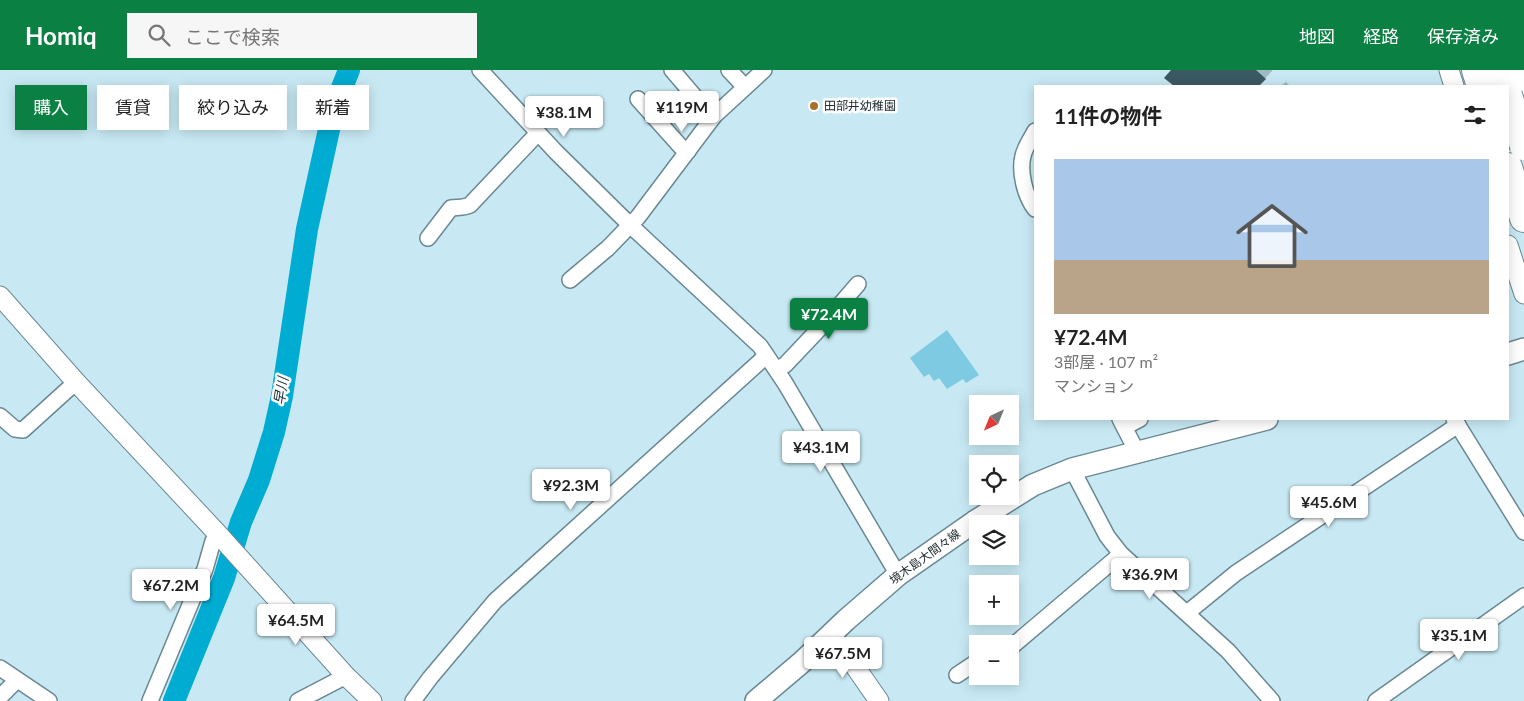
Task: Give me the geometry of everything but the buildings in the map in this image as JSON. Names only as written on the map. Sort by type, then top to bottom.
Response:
[{"type":"highway","points":[[1476,70],[1481,85]]},
{"type":"highway","points":[[1513,87],[1524,146]]},
{"type":"highway","points":[[1509,170],[1524,218]]},
{"type":"main road","points":[[1509,354],[1524,349]]},
{"type":"main road","name":"境木島大間々線","points":[[756,701],[783,680],[870,598],[898,575],[1022,491],[1042,480],[1072,469],[1263,420]]},
{"type":"street","points":[[480,70],[538,133],[630,225],[760,346],[777,369],[898,575]]},
{"type":"street","points":[[672,70],[707,111],[714,116]]},
{"type":"street","points":[[729,70],[745,87]]},
{"type":"street","points":[[570,280],[608,248],[638,217],[714,116],[764,70]]},
{"type":"street","points":[[1449,70],[1454,85]]},
{"type":"street","points":[[1513,87],[1516,70]]},
{"type":"street","points":[[638,99],[681,146],[688,151]]},
{"type":"street","points":[[428,238],[451,208],[464,208],[470,205],[538,133]]},
{"type":"street","points":[[1034,133],[1025,149],[1022,169],[1029,199],[1034,207]]},
{"type":"street","points":[[1509,248],[1524,294]]},
{"type":"street","points":[[777,369],[785,365],[858,284]]},
{"type":"street","points":[[0,296],[76,382],[346,676],[372,701]]},
{"type":"street","points":[[413,701],[495,601],[766,356]]},
{"type":"street","points":[[0,416],[15,429],[23,430],[76,382]]},
{"type":"street","points":[[1136,420],[1122,423],[1137,452]]},
{"type":"street","points":[[1187,613],[1242,568],[1456,422],[1524,532]]},
{"type":"street","points":[[1072,469],[1107,536],[1121,554],[1228,651],[1272,701]]},
{"type":"street","points":[[150,701],[205,569],[213,541],[219,537]]},
{"type":"street","points":[[1019,640],[1121,554]]},
{"type":"street","points":[[1376,701],[1524,596]]},
{"type":"street","points":[[830,636],[845,652],[879,701]]},
{"type":"street","points":[[957,675],[969,667]]},
{"type":"street","points":[[0,668],[49,701]]},
{"type":"street","points":[[298,701],[346,676]]},
{"type":"street","points":[[0,697],[17,680]]},
{"type":"shaded area","points":[[947,330],[979,375],[966,383],[963,379],[947,389],[939,378],[934,381],[929,374],[924,377],[910,358]]},
{"type":"waterway","name":"早川","points":[[174,701],[224,578],[241,522],[259,480],[274,432],[282,396],[307,229],[330,125],[336,103],[349,70]]},
{"type":"place","name":"田部井幼稚園","points":[[814,106]]}]
